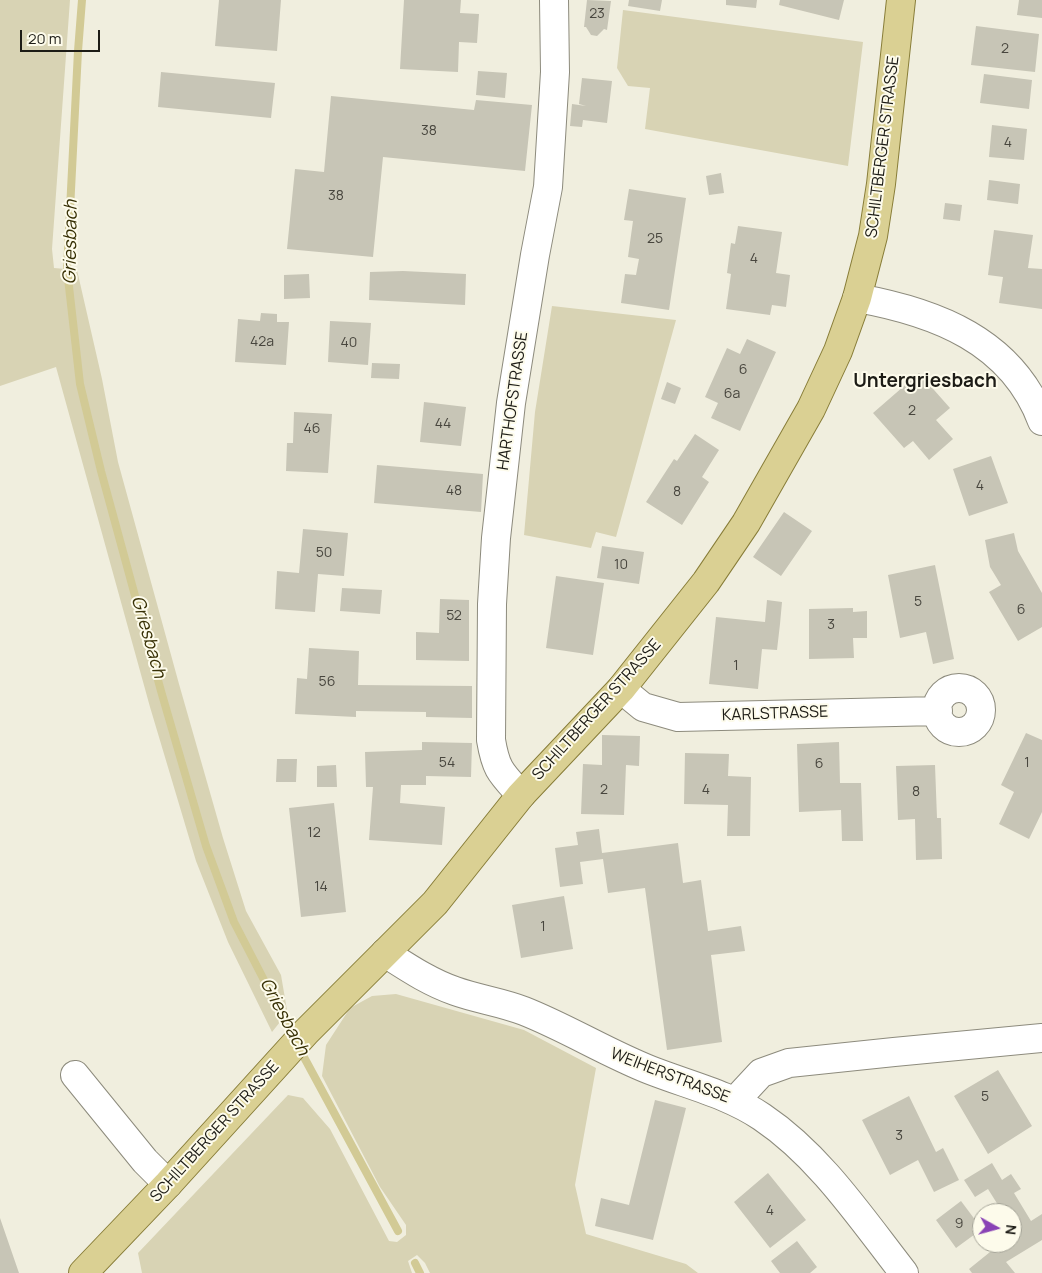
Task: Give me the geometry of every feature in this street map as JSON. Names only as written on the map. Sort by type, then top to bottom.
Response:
[{"type":"main road","name":"SCHILTBERGER STRASSE","points":[[83,1273],[168,1184],[306,1032],[435,903],[521,795],[621,689],[706,582],[746,523],[811,409],[838,351],[858,298],[873,236],[881,184],[901,0]]},
{"type":"street","name":"HARTHOFSTRASSE","points":[[521,795],[502,774],[495,761],[491,740],[492,604],[501,491],[511,403],[535,254],[548,187],[555,72],[554,0]]},
{"type":"street","points":[[858,298],[928,315],[965,332],[993,351],[1014,372],[1035,403],[1042,421]]},
{"type":"street","name":"KARLSTRASSE","points":[[621,689],[643,706],[678,717],[938,711]]},
{"type":"street","name":"WEIHERSTRASSE","points":[[385,953],[421,976],[454,991],[522,1010],[563,1027],[613,1055],[735,1101],[761,1117],[788,1137],[822,1171],[904,1273]]},
{"type":"street","points":[[735,1101],[761,1073],[790,1063],[1042,1038]]},
{"type":"street","points":[[75,1075],[145,1161],[168,1184]]},
{"type":"shaded area","points":[[0,0],[70,0],[52,249],[54,268],[77,270],[102,379],[118,462],[223,838],[246,911],[281,975],[288,1016],[272,1032],[228,942],[196,861],[150,707],[56,367],[0,386]]},
{"type":"shaded area","points":[[623,10],[863,42],[848,166],[645,129],[650,88],[628,86],[617,68]]},
{"type":"shaded area","points":[[552,306],[676,320],[616,537],[596,532],[591,548],[524,535],[535,412]]},
{"type":"shaded area","points":[[396,994],[524,1030],[596,1068],[575,1185],[586,1234],[686,1264],[698,1273],[430,1273],[425,1263],[417,1255],[408,1261],[412,1273],[142,1273],[138,1253],[288,1095],[303,1098],[330,1129],[389,1241],[397,1242],[406,1235],[406,1225],[380,1187],[322,1076],[326,1045],[350,1008],[372,996]]},
{"type":"building","points":[[219,0],[281,0],[277,51],[215,46]]},
{"type":"building","points":[[404,0],[461,0],[460,13],[479,14],[477,43],[459,42],[458,72],[400,69]]},
{"type":"building","points":[[587,0],[611,1],[607,30],[604,29],[597,36],[591,35],[586,27],[584,27]]},
{"type":"building","points":[[629,0],[662,0],[660,11],[628,6]]},
{"type":"building","points":[[726,0],[757,0],[756,8],[726,5]]},
{"type":"building","points":[[780,0],[844,0],[839,20],[779,5]]},
{"type":"building","points":[[1019,0],[1042,0],[1042,18],[1017,15]]},
{"type":"building","points":[[976,26],[1039,34],[1035,72],[971,65]]},
{"type":"building","points":[[478,71],[507,73],[505,98],[476,95]]},
{"type":"building","points":[[161,72],[275,83],[271,118],[158,107]]},
{"type":"building","points":[[984,74],[1032,80],[1029,109],[980,103]]},
{"type":"building","points":[[582,78],[612,81],[607,123],[583,120],[582,127],[570,126],[572,104],[586,106],[579,104]]},
{"type":"building","points":[[331,96],[474,110],[476,100],[532,105],[525,171],[383,157],[373,257],[287,249],[295,169],[324,172]]},
{"type":"building","points":[[992,125],[1027,129],[1024,160],[989,157]]},
{"type":"building","points":[[721,173],[724,193],[709,195],[706,176]]},
{"type":"building","points":[[989,180],[1020,184],[1018,204],[987,200]]},
{"type":"building","points":[[629,189],[686,198],[669,310],[621,303],[625,274],[636,275],[639,259],[628,257],[633,221],[624,220]]},
{"type":"building","points":[[945,203],[962,205],[960,221],[943,219]]},
{"type":"building","points":[[738,226],[782,232],[776,273],[790,275],[786,307],[772,305],[770,315],[726,309],[731,274],[727,273],[731,243],[735,244]]},
{"type":"building","points":[[994,230],[1033,235],[1028,268],[1042,269],[1042,309],[999,303],[1003,277],[988,275]]},
{"type":"building","points":[[403,271],[466,274],[465,305],[369,300],[370,272]]},
{"type":"building","points":[[309,274],[310,298],[284,299],[284,275]]},
{"type":"building","points":[[261,313],[277,314],[277,322],[289,322],[286,365],[235,362],[238,319],[260,321]]},
{"type":"building","points":[[330,321],[371,323],[368,365],[328,362]]},
{"type":"building","points":[[747,339],[776,352],[740,431],[711,418],[718,403],[705,397],[727,348],[740,354]]},
{"type":"building","points":[[372,363],[400,364],[399,379],[371,378]]},
{"type":"building","points":[[919,373],[950,408],[936,420],[953,439],[929,460],[913,441],[904,448],[873,413]]},
{"type":"building","points":[[667,382],[681,388],[675,404],[661,399]]},
{"type":"building","points":[[424,402],[466,407],[461,446],[420,442]]},
{"type":"building","points":[[294,412],[332,414],[328,473],[286,471],[287,443],[293,443]]},
{"type":"building","points":[[695,434],[719,450],[702,477],[709,482],[682,525],[646,502],[674,459],[677,461]]},
{"type":"building","points":[[991,456],[1008,503],[969,516],[953,469]]},
{"type":"building","points":[[377,465],[483,474],[481,512],[374,503]]},
{"type":"building","points":[[784,512],[812,531],[781,576],[753,557]]},
{"type":"building","points":[[303,529],[348,533],[344,576],[318,574],[315,612],[275,609],[277,571],[299,573]]},
{"type":"building","points":[[1014,533],[1018,551],[1042,593],[1042,627],[1018,641],[989,592],[1001,585],[990,567],[985,540]]},
{"type":"building","points":[[602,546],[644,552],[639,584],[597,578]]},
{"type":"building","points":[[935,565],[954,659],[933,664],[926,632],[900,638],[888,575]]},
{"type":"building","points":[[556,576],[604,583],[593,655],[546,648]]},
{"type":"building","points":[[342,588],[382,590],[380,614],[340,611]]},
{"type":"building","points":[[440,599],[469,600],[469,661],[416,660],[416,632],[439,633]]},
{"type":"building","points":[[767,600],[782,602],[780,624],[777,650],[762,649],[758,689],[709,684],[716,617],[765,622]]},
{"type":"building","points":[[853,608],[853,612],[867,611],[867,638],[853,638],[854,658],[809,659],[809,609]]},
{"type":"building","points":[[309,648],[359,651],[358,685],[472,686],[472,718],[426,717],[426,712],[356,711],[356,717],[295,714],[297,678],[307,679]]},
{"type":"building","points":[[1026,733],[1042,740],[1042,812],[1029,839],[999,824],[1014,792],[1001,785]]},
{"type":"building","points":[[602,735],[640,736],[639,766],[626,765],[624,815],[581,814],[583,764],[602,765]]},
{"type":"building","points":[[422,742],[472,743],[471,777],[426,776],[426,785],[401,785],[400,803],[445,807],[442,845],[369,840],[373,787],[366,787],[365,752],[422,750]]},
{"type":"building","points":[[839,742],[840,783],[861,783],[863,841],[842,841],[841,810],[799,812],[797,744]]},
{"type":"building","points":[[685,753],[729,754],[728,776],[751,777],[750,836],[727,836],[728,805],[684,804]]},
{"type":"building","points":[[277,759],[297,759],[296,782],[276,782]]},
{"type":"building","points":[[336,765],[337,787],[317,787],[317,766]]},
{"type":"building","points":[[935,765],[937,818],[941,818],[942,859],[916,860],[915,819],[898,820],[896,766]]},
{"type":"building","points":[[334,803],[346,912],[301,917],[289,808]]},
{"type":"building","points":[[599,829],[602,853],[678,843],[683,883],[701,880],[708,931],[741,926],[745,951],[711,955],[722,1042],[667,1050],[645,888],[608,893],[603,859],[580,862],[583,884],[560,887],[555,848],[578,845],[576,832]]},
{"type":"building","points":[[564,896],[573,949],[521,958],[512,905]]},
{"type":"building","points":[[998,1070],[1032,1126],[988,1154],[954,1096]]},
{"type":"building","points":[[909,1096],[936,1152],[943,1148],[959,1180],[934,1192],[918,1160],[890,1175],[862,1120]]},
{"type":"building","points":[[655,1100],[686,1108],[653,1240],[595,1226],[601,1198],[629,1205]]},
{"type":"building","points":[[992,1163],[1002,1180],[1011,1174],[1021,1189],[1014,1193],[1020,1203],[997,1203],[988,1189],[975,1197],[964,1180]]},
{"type":"building","points":[[768,1173],[806,1220],[770,1248],[734,1202]]},
{"type":"building","points":[[961,1201],[972,1216],[972,1236],[956,1248],[936,1220]]},
{"type":"building","points":[[1022,1206],[1031,1221],[1042,1214],[1042,1240],[1022,1252]]},
{"type":"building","points":[[0,1218],[19,1273],[0,1273]]},
{"type":"building","points":[[797,1241],[817,1267],[810,1273],[780,1273],[771,1261]]},
{"type":"building","points":[[989,1253],[1021,1253],[1006,1262],[1015,1273],[972,1273],[969,1269]]},
{"type":"waterway","name":"Griesbach","points":[[82,0],[67,269],[80,384],[101,471],[161,691],[206,846],[234,922],[294,1038]]},
{"type":"waterway","name":"Griesbach","points":[[299,1048],[398,1231]]},
{"type":"waterway","name":"Griesbach","points":[[415,1263],[420,1273]]},
{"type":"district","name":"Untergriesbach","points":[[925,382]]}]
